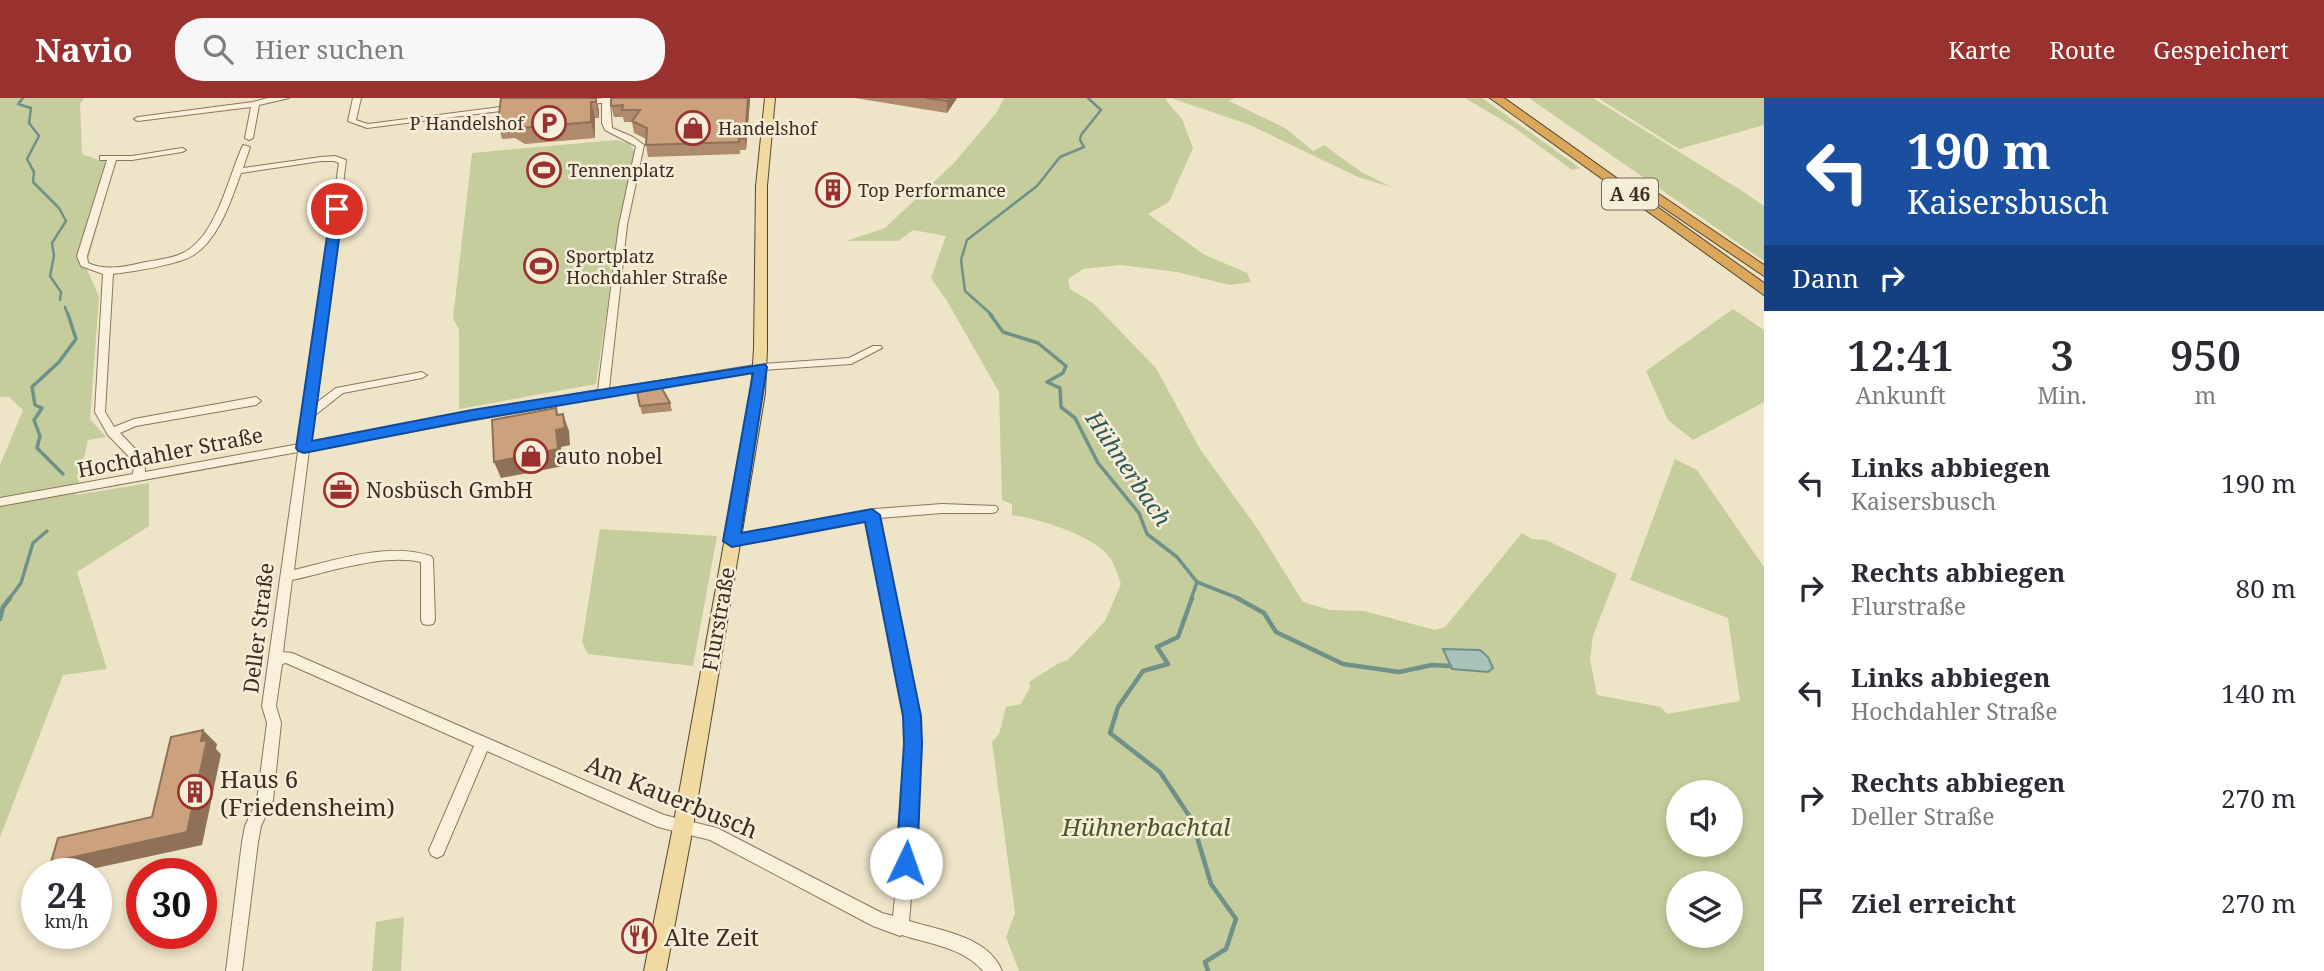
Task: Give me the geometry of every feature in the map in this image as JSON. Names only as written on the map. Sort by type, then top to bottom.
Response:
[{"type":"highway","name":"A 46","points":[[1496,98],[1764,290]]},
{"type":"highway","name":"A 46","points":[[1516,98],[1764,272]]},
{"type":"main road","name":"Flurstraße","points":[[655,971],[683,827],[761,367],[760,272],[764,144],[770,98]]},
{"type":"street","points":[[138,118],[285,98]]},
{"type":"street","points":[[357,98],[352,121],[367,126],[521,106]]},
{"type":"street","points":[[570,102],[644,98]]},
{"type":"street","points":[[603,393],[623,225],[640,145],[607,131],[604,125],[606,100]]},
{"type":"street","points":[[182,150],[107,158],[82,256],[84,264],[94,270],[108,273],[190,253],[210,232],[237,171],[248,142],[255,104]]},
{"type":"street","name":"Deller Straße","points":[[234,971],[251,834],[265,800],[274,723],[269,706],[343,162],[335,158],[321,159],[237,171]]},
{"type":"street","points":[[108,273],[100,412],[112,432],[140,461],[139,475]]},
{"type":"street","name":"Hochdahler Straße","points":[[0,502],[603,393],[761,367],[851,361],[877,348]]},
{"type":"street","points":[[310,413],[340,390],[422,375]]},
{"type":"street","points":[[112,432],[134,423],[256,401]]},
{"type":"street","points":[[732,541],[872,515],[953,507],[992,509]]},
{"type":"street","points":[[872,515],[912,716],[913,744],[905,886],[900,928]]},
{"type":"street","points":[[286,577],[397,555],[417,554],[427,559],[428,620]]},
{"type":"street","name":"Am Kauerbusch","points":[[275,659],[287,657],[663,822],[712,833],[900,928],[964,946],[981,955],[993,969]]},
{"type":"street","points":[[438,850],[483,743]]},
{"type":"green space","points":[[0,98],[84,98],[80,104],[82,154],[101,161],[115,161],[86,267],[99,297],[90,419],[106,437],[88,440],[76,495],[149,483],[149,526],[77,572],[107,669],[63,675],[0,837],[0,465],[23,410],[9,397],[0,397]]},
{"type":"green space","name":"Hühnerbachtal","points":[[1004,98],[1171,98],[1165,99],[1182,119],[1193,148],[1169,202],[1148,214],[1203,254],[1247,273],[1251,282],[1230,285],[1177,272],[1121,265],[1083,269],[1068,279],[1070,289],[1093,303],[1156,368],[1200,449],[1257,528],[1303,602],[1330,610],[1364,611],[1435,630],[1445,627],[1522,533],[1532,539],[1546,540],[1617,574],[1593,636],[1590,659],[1597,695],[1661,707],[1667,714],[1740,701],[1728,618],[1630,580],[1675,459],[1697,470],[1764,567],[1764,971],[1019,971],[1006,937],[1015,913],[992,742],[999,734],[1006,707],[1021,704],[1030,687],[1029,682],[1068,660],[1105,621],[1121,584],[1111,559],[1103,550],[1080,536],[1051,524],[1012,515],[1012,504],[1002,500],[999,392],[931,278],[946,236],[913,230],[898,241],[846,241],[885,228],[954,163],[997,112]]},
{"type":"green space","points":[[1171,98],[1235,98],[1229,101],[1285,128],[1313,151],[1324,145],[1361,172],[1391,187],[1358,177],[1250,125]]},
{"type":"green space","points":[[1465,98],[1482,98],[1580,168],[1572,170],[1512,126]]},
{"type":"green space","points":[[1529,98],[1593,98],[1764,206],[1764,261]]},
{"type":"green space","points":[[1598,98],[1764,98],[1764,125],[1679,149]]},
{"type":"green space","points":[[616,140],[630,144],[634,151],[619,227],[596,384],[459,409],[459,330],[453,318],[472,153]]},
{"type":"green space","points":[[1733,309],[1764,330],[1764,402],[1693,440],[1668,420],[1646,371]]},
{"type":"green space","points":[[600,529],[717,536],[693,666],[588,654],[582,642]]},
{"type":"green space","points":[[404,917],[401,971],[372,971],[376,922]]},
{"type":"water","points":[[1443,649],[1480,650],[1488,657],[1493,668],[1488,672],[1452,669]]},
{"type":"building","points":[[501,98],[596,98],[596,102],[591,102],[591,122],[520,128],[510,122],[498,123]]},
{"type":"building","name":"Handelshof","points":[[611,98],[748,98],[745,138],[739,139],[739,142],[646,145],[647,128],[632,121],[640,110],[622,110],[623,105],[611,106]]},
{"type":"building","points":[[926,98],[950,98],[947,101]]},
{"type":"building","points":[[826,177],[839,177],[840,186],[827,187]]},
{"type":"building","points":[[660,385],[670,403],[640,406],[637,392]]},
{"type":"building","points":[[556,408],[557,415],[563,414],[565,428],[556,430],[558,449],[494,462],[492,420]]},
{"type":"building","points":[[203,730],[201,741],[207,740],[187,832],[69,858],[52,858],[58,838],[152,817],[171,737]]},
{"type":"waterway","points":[[23,98],[18,104],[31,108],[29,123],[39,136],[27,159],[34,172],[33,182],[59,208],[66,221],[52,243],[54,256],[50,276],[61,292],[60,300]]},
{"type":"waterway","name":"Hühnerbach","points":[[992,315],[965,291],[961,260],[967,240],[1037,186],[1060,157],[1084,147],[1080,140],[1081,135],[1101,110],[1088,98]]},
{"type":"waterway","points":[[65,307],[68,315]]},
{"type":"waterway","points":[[63,474],[37,448],[40,436],[34,420],[42,408],[35,405],[32,387],[59,362],[76,339],[68,314]]},
{"type":"waterway","name":"Hühnerbach","points":[[990,314],[1003,332],[1038,343],[1066,366],[1063,373],[1047,382],[1060,388],[1061,407],[1075,418],[1098,463],[1139,513],[1147,534],[1177,557],[1197,582]]},
{"type":"waterway","points":[[9,599],[21,583],[33,543],[47,531]]},
{"type":"waterway","name":"Hühnerbach","points":[[1191,599],[1197,582]]},
{"type":"waterway","points":[[1197,582],[1240,599]]},
{"type":"waterway","points":[[0,619],[3,607],[10,598]]},
{"type":"waterway","name":"Hühnerbach","points":[[1192,598],[1178,637],[1157,647],[1168,664],[1143,671],[1118,707],[1110,733],[1160,772],[1192,820],[1211,884],[1236,919],[1226,949],[1205,962],[1208,971]]},
{"type":"waterway","points":[[1237,598],[1264,613],[1276,632],[1343,664],[1399,672],[1432,665],[1450,666]]},
{"type":"place","name":"P Handelshof","points":[[549,123]]},
{"type":"place","name":"Handelshof","points":[[693,128]]},
{"type":"place","name":"Tennenplatz","points":[[544,170]]},
{"type":"place","name":"Top Performance","points":[[833,190]]},
{"type":"place","name":"Sportplatz Hochdahler Straße","points":[[541,266]]},
{"type":"place","name":"auto nobel","points":[[531,456]]},
{"type":"place","name":"Nosbüsch GmbH","points":[[341,490]]},
{"type":"place","name":"Haus 6 (Friedensheim)","points":[[195,792]]},
{"type":"place","name":"Alte Zeit","points":[[639,936]]},
{"type":"route","points":[[337,209],[304,448],[472,415],[761,367],[732,541],[872,515],[912,716],[913,744],[906,863]]}]
